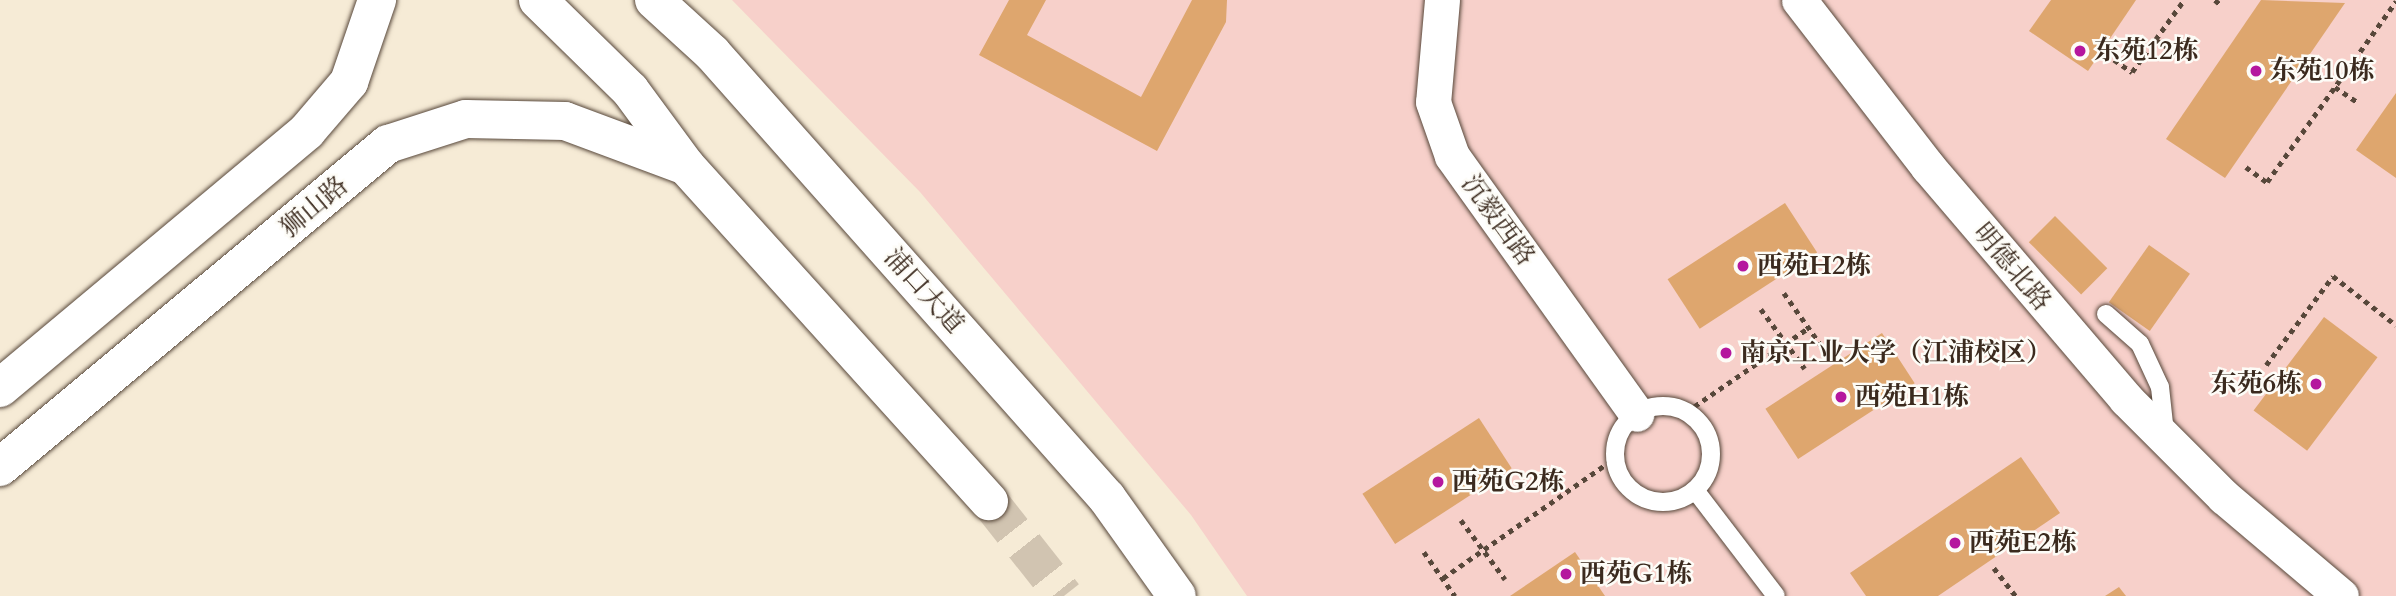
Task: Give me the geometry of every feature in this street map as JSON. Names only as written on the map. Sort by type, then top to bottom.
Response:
[{"type":"main road","points":[[0,388],[307,131],[349,82],[377,0]]},
{"type":"main road","points":[[538,0],[630,90],[686,166],[989,501]]},
{"type":"main road","name":"浦口大道","points":[[654,0],[721,64],[1107,498],[1177,596]]},
{"type":"main road","name":"狮山路","points":[[0,467],[388,144],[466,119],[565,121],[686,166]]},
{"type":"street","name":"沉毅西路","points":[[1443,0],[1433,102],[1452,156],[1637,414]]},
{"type":"street","name":"明德北路","points":[[1799,0],[2019,277],[2166,440],[2224,497],[2341,596]]},
{"type":"lane","points":[[2106,314],[2140,344],[2160,387],[2166,440]]},
{"type":"lane","points":[[1660,406],[1686,412],[1703,427],[1712,456],[1709,472],[1695,490],[1674,501],[1644,499],[1621,478],[1615,458],[1620,431],[1637,414],[1660,406]]},
{"type":"lane","points":[[1695,490],[1776,596]]},
{"type":"path","points":[[2106,54],[2132,72],[2184,0]]},
{"type":"path","points":[[2215,0],[2221,5]]},
{"type":"path","points":[[2246,167],[2267,182],[2396,1]]},
{"type":"path","points":[[2156,40],[2184,58]]},
{"type":"path","points":[[2335,87],[2360,103]]},
{"type":"path","points":[[2266,365],[2333,276],[2396,325]]},
{"type":"path","points":[[1784,293],[1828,355]]},
{"type":"path","points":[[1761,309],[1805,369]]},
{"type":"path","points":[[1686,412],[1808,327]]},
{"type":"path","points":[[1443,578],[1615,458]]},
{"type":"path","points":[[1461,520],[1505,579]]},
{"type":"path","points":[[1424,552],[1455,596]]},
{"type":"path","points":[[1994,568],[2015,596]]},
{"type":"shaded area","name":"南京工业大学（江浦校区）","points":[[732,0],[2396,0],[2396,596],[1247,596],[1191,515],[920,192]]},
{"type":"building","points":[[1009,0],[1046,0],[1027,35],[1141,97],[1192,0],[1227,0],[1226,22],[1157,151],[979,55]]},
{"type":"building","name":"东苑12栋","points":[[2051,0],[2136,0],[2088,71],[2029,31]]},
{"type":"building","name":"东苑10栋","points":[[2261,0],[2345,3],[2225,178],[2166,139]]},
{"type":"building","points":[[2396,93],[2396,178],[2356,150]]},
{"type":"building","name":"西苑H2栋","points":[[1785,203],[1817,252],[1700,329],[1668,279]]},
{"type":"building","points":[[2055,216],[2107,268],[2081,294],[2029,242]]},
{"type":"building","points":[[2149,245],[2190,274],[2150,331],[2109,302]]},
{"type":"building","name":"东苑6栋","points":[[2324,317],[2378,357],[2307,451],[2254,410]]},
{"type":"building","name":"西苑H1栋","points":[[1882,333],[1915,383],[1798,459],[1765,409]]},
{"type":"building","name":"西苑G2栋","points":[[1479,418],[1512,468],[1395,544],[1362,494]]},
{"type":"building","name":"西苑E2栋","points":[[2021,457],[2060,513],[1938,596],[1866,596],[1850,573]]},
{"type":"building","name":"西苑G1栋","points":[[1575,552],[1605,596],[1510,596]]},
{"type":"building","points":[[2119,587],[2126,596],[2105,596]]},
{"type":"tunnel","points":[[989,501],[1064,596]]},
{"type":"place","name":"东苑12栋","points":[[2080,51]]},
{"type":"place","name":"东苑10栋","points":[[2256,71]]},
{"type":"place","name":"西苑H2栋","points":[[1743,266]]},
{"type":"place","name":"南京工业大学（江浦校区）","points":[[1726,353]]},
{"type":"place","name":"东苑6栋","points":[[2316,384]]},
{"type":"place","name":"西苑H1栋","points":[[1841,397]]},
{"type":"place","name":"西苑G2栋","points":[[1438,482]]},
{"type":"place","name":"西苑E2栋","points":[[1955,543]]},
{"type":"place","name":"西苑G1栋","points":[[1566,574]]}]
